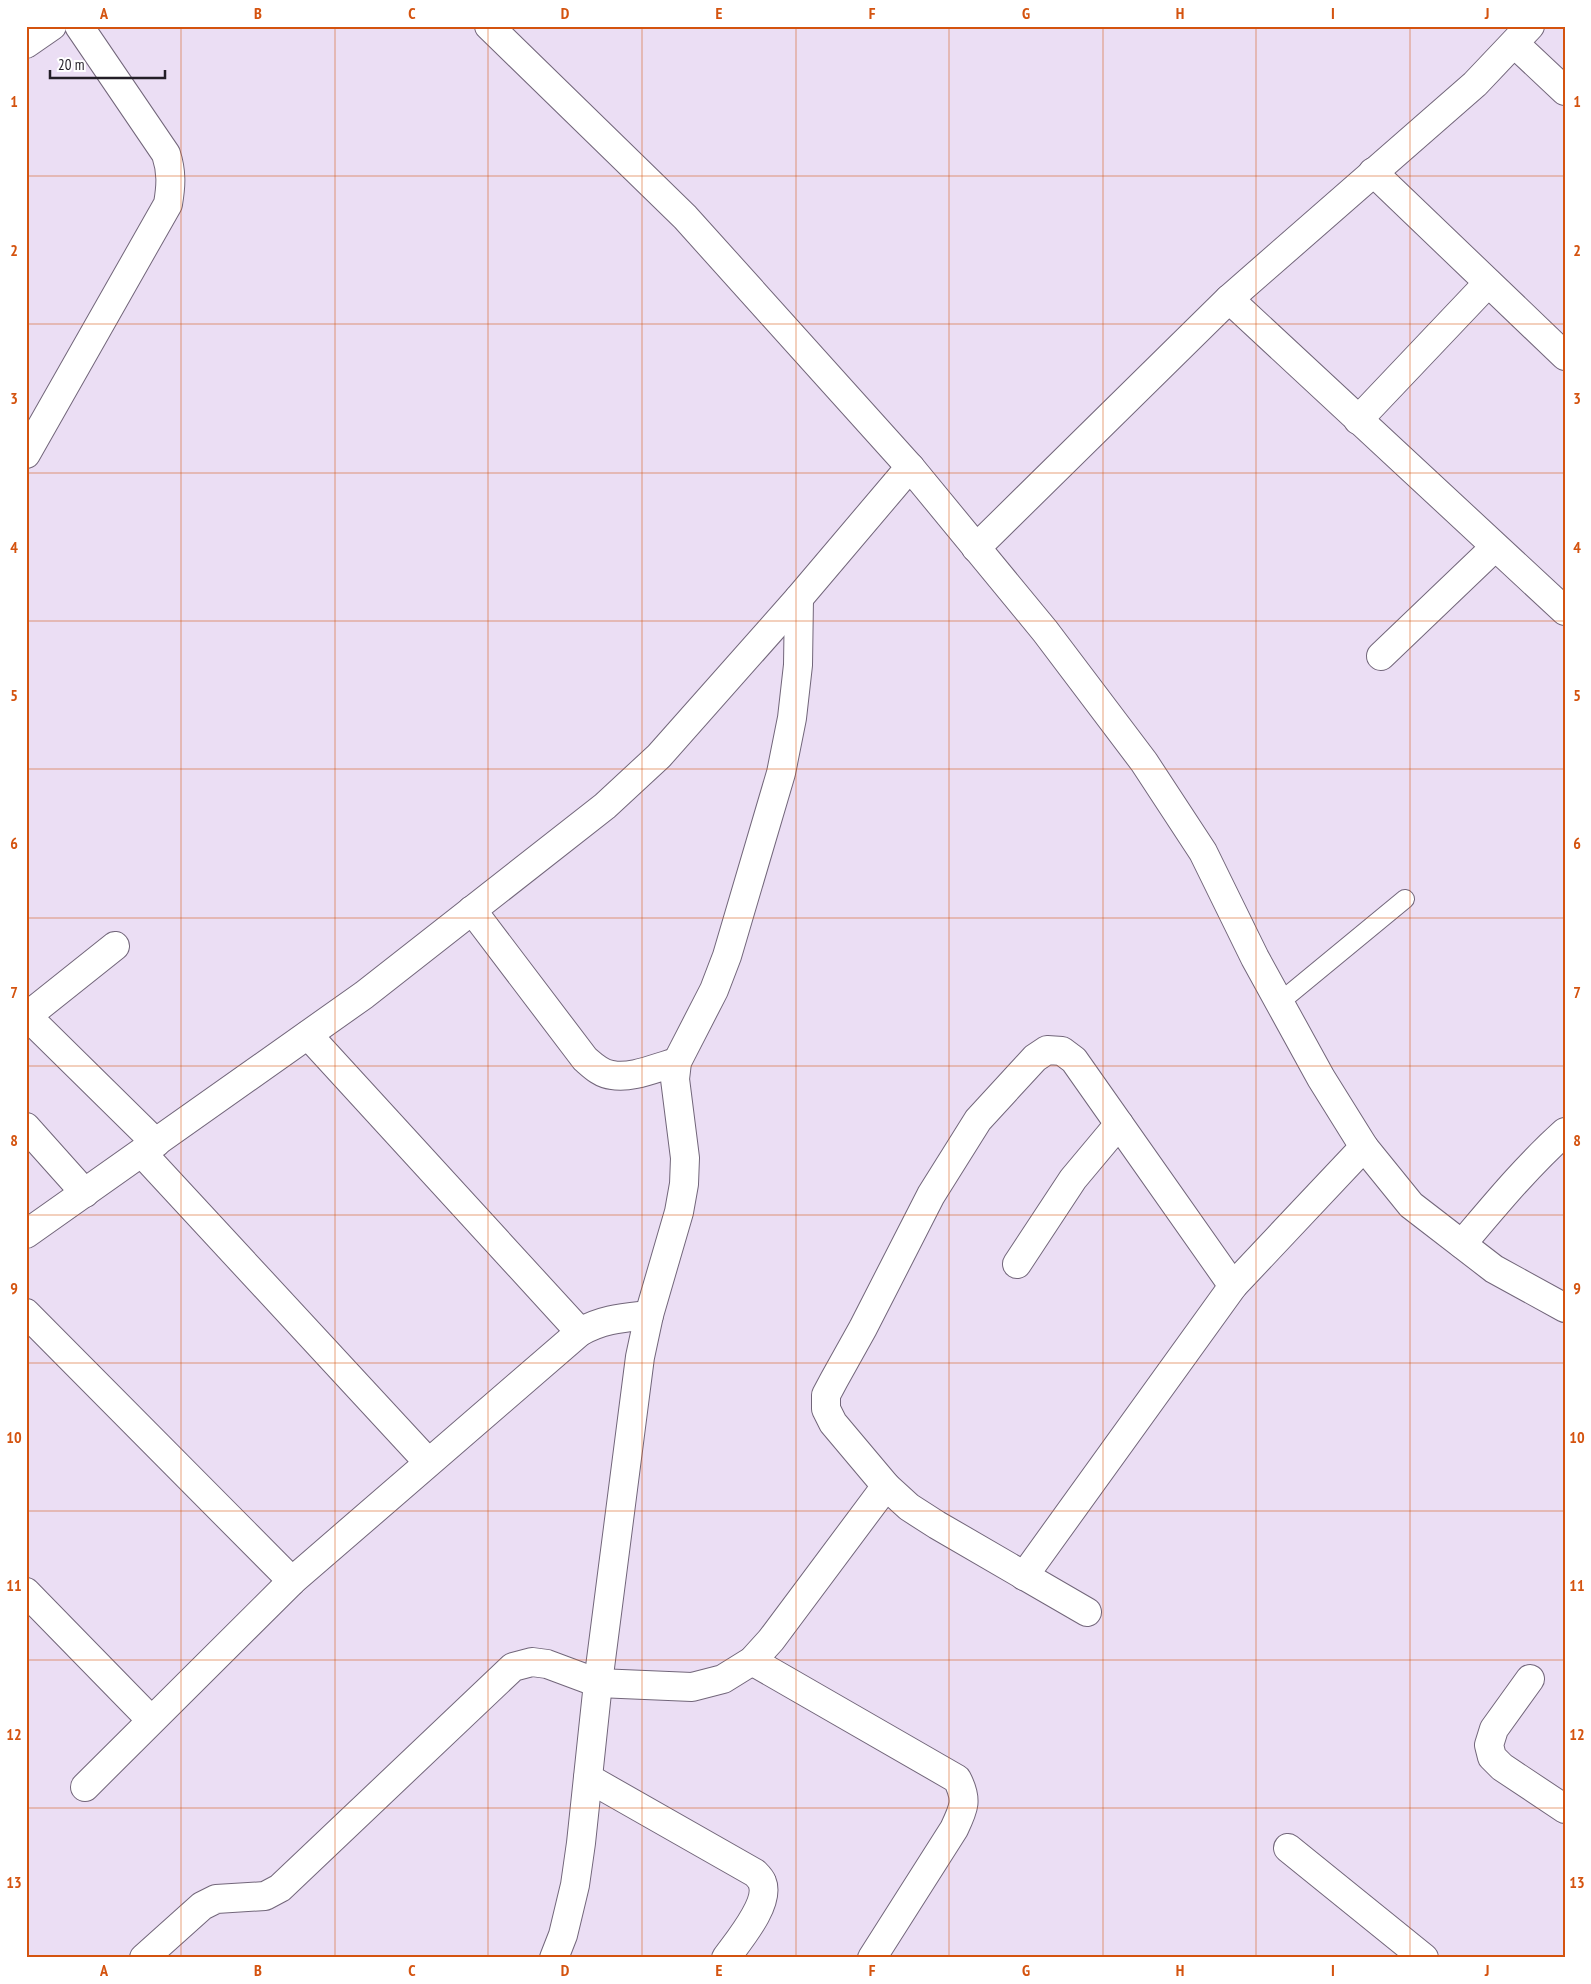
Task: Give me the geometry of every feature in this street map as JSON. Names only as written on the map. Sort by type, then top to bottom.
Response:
[{"type":"street","points":[[26,44],[52,26]]},
{"type":"street","points":[[26,454],[168,204],[172,185],[171,167],[166,154],[79,26]]},
{"type":"street","points":[[497,30],[685,217],[910,467],[1044,631],[1144,762],[1202,852],[1255,958],[1321,1078],[1364,1147],[1411,1205],[1494,1269],[1565,1308]]},
{"type":"street","points":[[976,548],[1228,300],[1474,84],[1522,35],[1565,91]]},
{"type":"street","points":[[1374,172],[1565,356]]},
{"type":"street","points":[[1358,420],[1488,283]]},
{"type":"street","points":[[1228,300],[1565,611]]},
{"type":"street","points":[[26,1234],[364,995],[606,806],[659,756],[799,598],[910,467]]},
{"type":"street","points":[[1381,656],[1495,547]]},
{"type":"street","points":[[554,1958],[563,1935],[575,1885],[582,1843],[598,1683],[640,1356],[649,1315],[679,1212],[684,1184],[686,1158],[676,1082],[727,956],[781,773],[792,718],[798,665],[799,598]]},
{"type":"street","points":[[472,910],[585,1059],[598,1070],[610,1075],[676,1082]]},
{"type":"street","points":[[115,946],[27,1016],[149,1148],[428,1462]]},
{"type":"street","points":[[308,1035],[580,1332]]},
{"type":"street","points":[[1087,1612],[936,1525],[909,1507],[886,1486],[833,1423],[826,1409],[826,1395],[954,1155],[978,1120],[1035,1058],[1047,1050],[1062,1052],[1074,1060],[1233,1286]]},
{"type":"street","points":[[1017,1264],[1072,1179],[1119,1124]]},
{"type":"street","points":[[26,1127],[85,1193]]},
{"type":"street","points":[[1462,1244],[1519,1178],[1565,1132]]},
{"type":"street","points":[[1024,1576],[1233,1286],[1364,1147]]},
{"type":"street","points":[[26,1313],[292,1580]]},
{"type":"street","points":[[85,1787],[292,1580],[580,1332],[597,1323],[649,1315]]},
{"type":"street","points":[[144,1958],[202,1906],[216,1899],[265,1896],[280,1888],[513,1667],[532,1662],[546,1664],[598,1683],[692,1686],[723,1679],[752,1661],[771,1640],[886,1486]]},
{"type":"street","points":[[26,1592],[151,1720]]},
{"type":"street","points":[[752,1661],[957,1779],[964,1792],[964,1809],[954,1829],[872,1958]]},
{"type":"street","points":[[1530,1679],[1494,1729],[1490,1746],[1492,1757],[1502,1767],[1565,1808]]},
{"type":"street","points":[[588,1778],[755,1873],[762,1882],[763,1897],[757,1912],[726,1958]]},
{"type":"street","points":[[1288,1848],[1424,1958]]},
{"type":"lane","points":[[1280,1002],[1405,899]]}]
